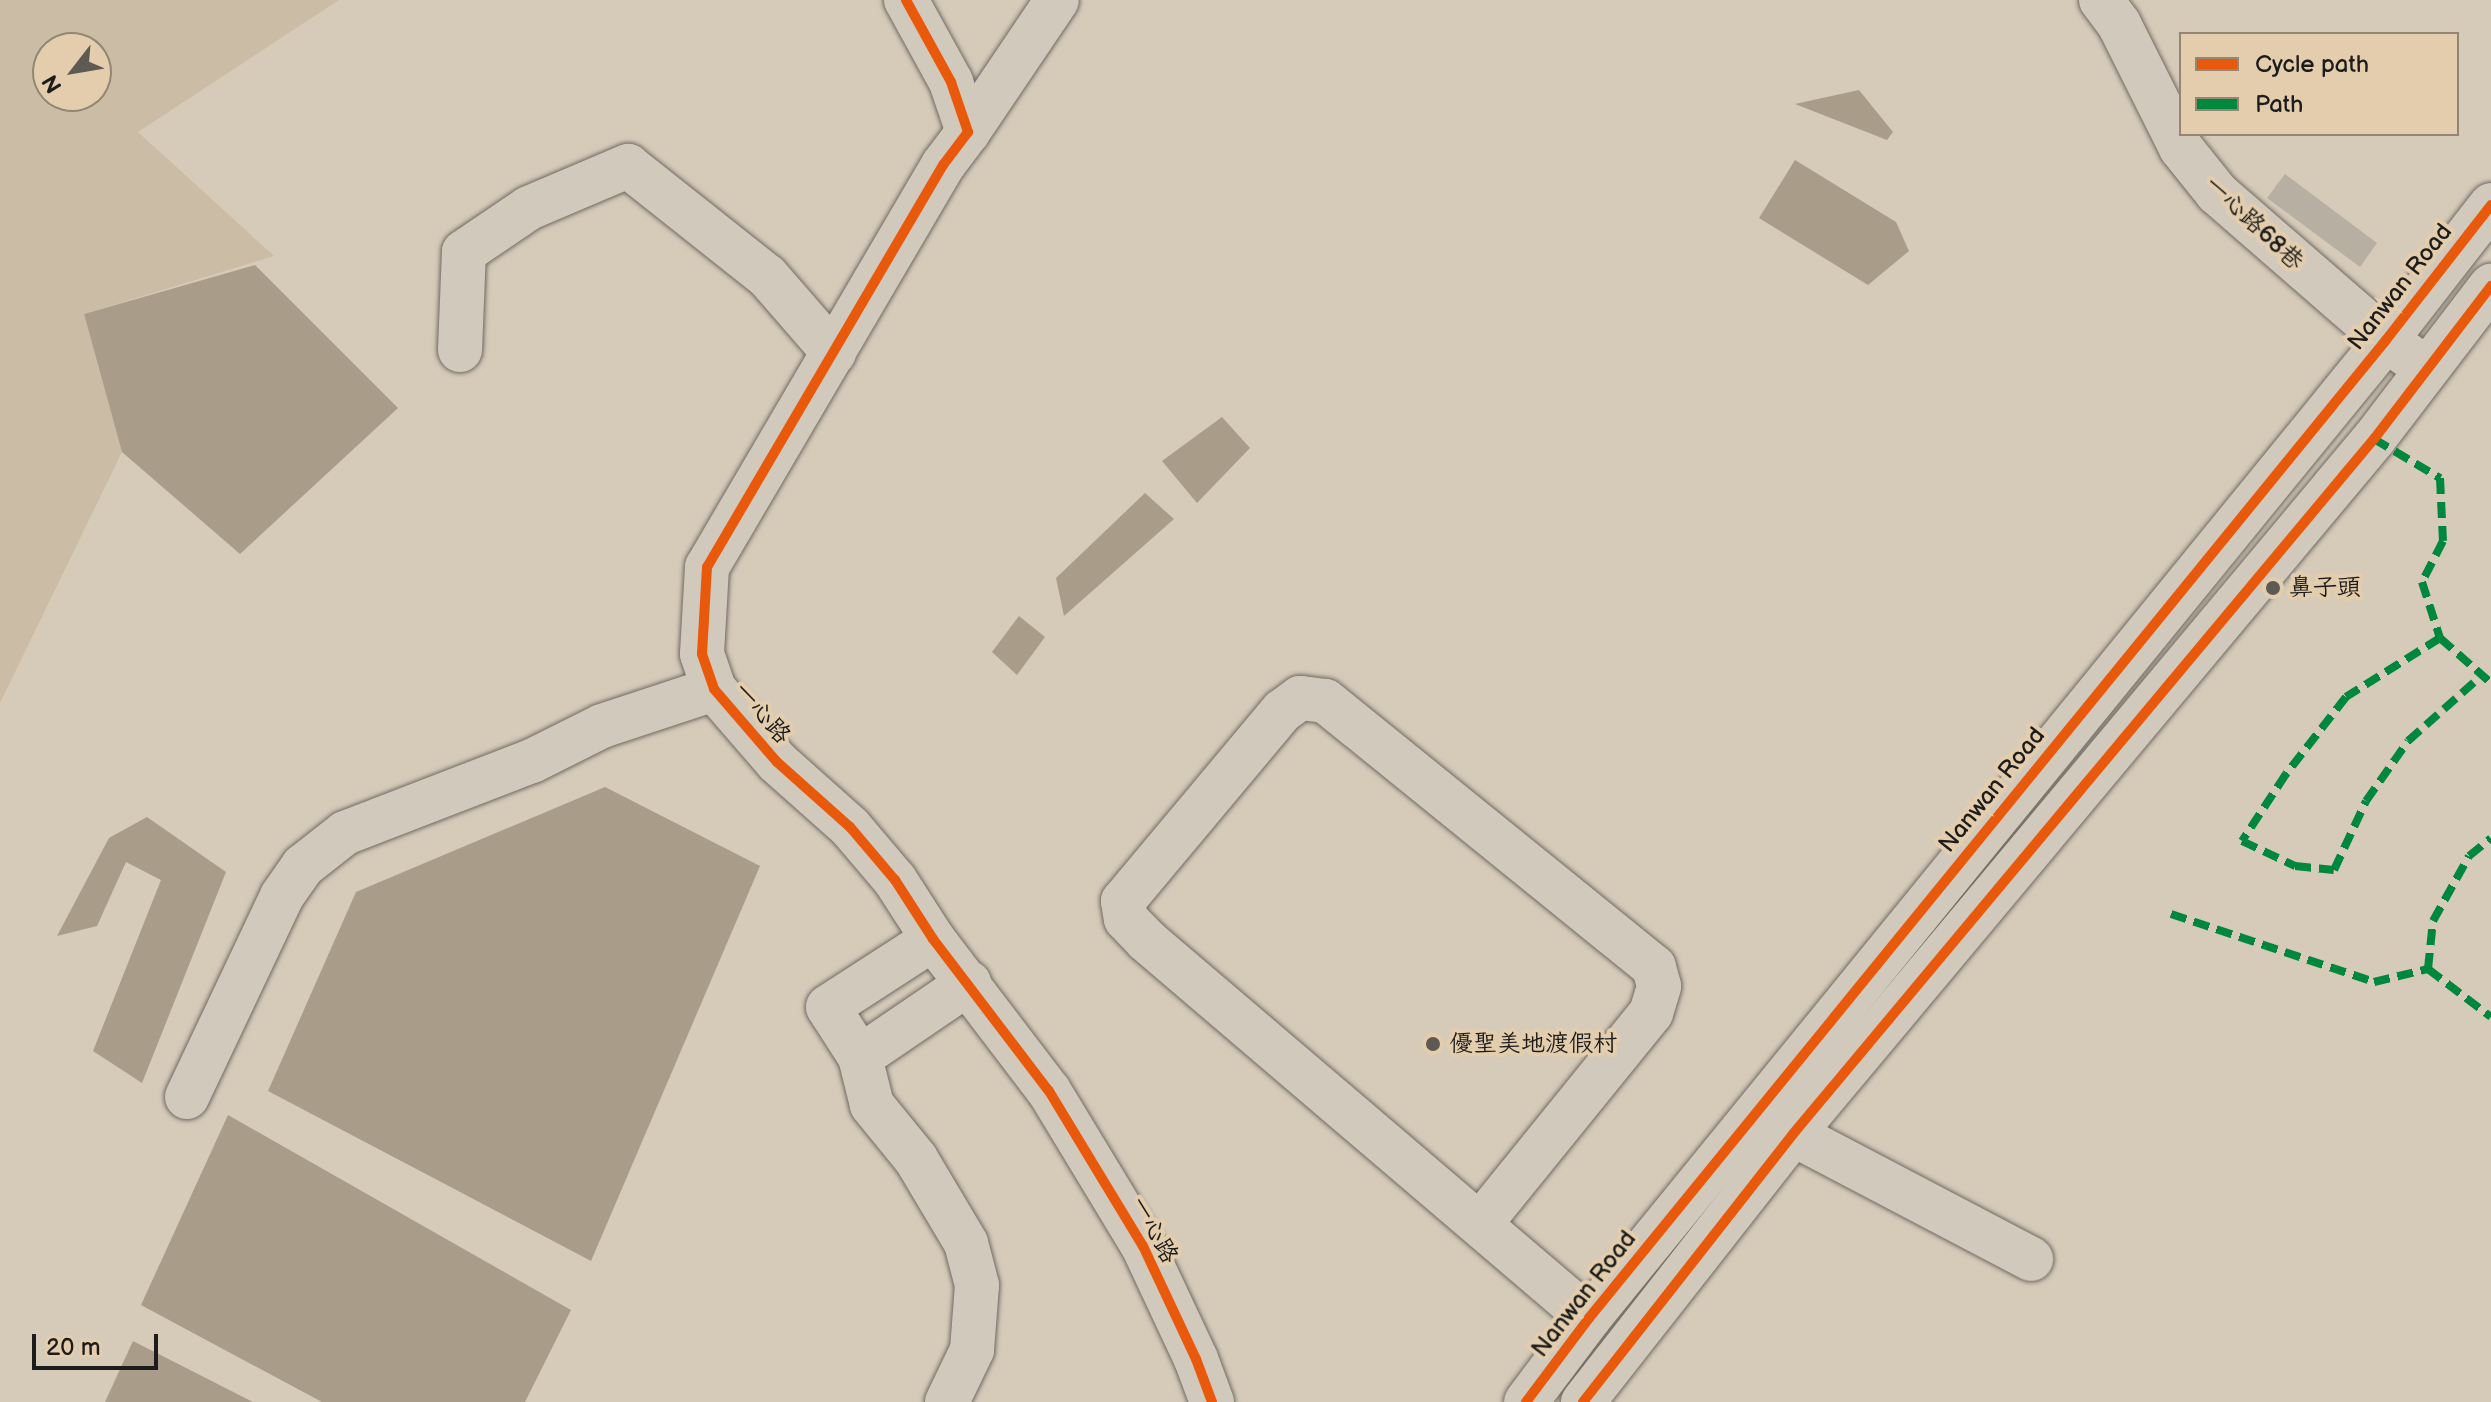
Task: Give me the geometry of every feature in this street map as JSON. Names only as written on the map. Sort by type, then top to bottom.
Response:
[{"type":"main road","points":[[906,0],[951,82],[968,132]]},
{"type":"main road","points":[[968,132],[1057,0]]},
{"type":"main road","name":"一心路68巷","points":[[2101,0],[2119,24],[2181,148],[2217,193],[2386,340],[2426,368]]},
{"type":"main road","name":"一心路","points":[[968,132],[943,165],[707,567],[702,654],[714,689],[777,762],[850,827],[895,880],[933,939],[1049,1091],[1143,1246],[1196,1359],[1212,1402]]},
{"type":"main road","points":[[460,350],[464,252],[529,208],[628,166],[767,276],[834,353]]},
{"type":"main road","name":"Nanwan Road","points":[[1526,1402],[1589,1318],[2386,340],[2491,205]]},
{"type":"main road","points":[[1583,1402],[1793,1134],[2374,439],[2491,286]]},
{"type":"main road","points":[[187,1097],[282,896],[313,857],[345,833],[532,761],[602,726],[714,689]]},
{"type":"main road","points":[[1480,1224],[1651,1013],[1659,986],[1654,967],[1325,701],[1300,698],[1282,711],[1123,901],[1126,919],[1146,940],[1589,1318]]},
{"type":"main road","points":[[933,939],[828,1007],[860,1057],[872,1105],[916,1159],[966,1243],[977,1285],[972,1350],[947,1402]]},
{"type":"main road","points":[[860,1057],[969,983]]},
{"type":"main road","points":[[1793,1134],[2031,1259]]},
{"type":"shaded area","points":[[0,0],[339,0],[138,132],[274,256],[84,314],[122,452],[0,703]]},
{"type":"shaded area","points":[[1859,90],[1893,132],[1887,140],[1795,104]]},
{"type":"shaded area","points":[[1795,160],[1896,222],[1909,251],[1868,285],[1759,218]]},
{"type":"shaded area","points":[[255,265],[398,408],[240,554],[122,452],[84,314]]},
{"type":"shaded area","points":[[1222,417],[1250,448],[1197,503],[1162,461]]},
{"type":"shaded area","points":[[1145,493],[1174,519],[1064,616],[1056,578]]},
{"type":"shaded area","points":[[1019,616],[1045,637],[1017,675],[992,652]]},
{"type":"shaded area","points":[[605,787],[760,866],[591,1261],[268,1091],[356,892]]},
{"type":"shaded area","points":[[147,817],[226,872],[142,1083],[93,1051],[161,880],[126,862],[97,926],[57,936],[109,838]]},
{"type":"shaded area","points":[[228,1115],[571,1310],[525,1402],[322,1402],[141,1305]]},
{"type":"shaded area","points":[[133,1341],[253,1402],[105,1402]]},
{"type":"building","points":[[2285,174],[2377,243],[2360,267],[2267,198]]},
{"type":"marked path","points":[[2374,439],[2440,478],[2443,541],[2422,582],[2440,638],[2491,683]]},
{"type":"marked path","points":[[2440,638],[2346,697],[2286,774],[2242,841],[2295,866],[2334,870],[2366,801],[2408,741],[2482,675]]},
{"type":"marked path","points":[[2428,969],[2433,921],[2469,856],[2491,838]]},
{"type":"marked path","points":[[2171,914],[2374,982],[2428,969],[2491,1017]]},
{"type":"cycle path","points":[[906,0],[951,82],[968,132],[943,165],[707,567],[702,654],[714,689],[777,762],[850,827],[895,880],[933,939],[1049,1091],[1143,1246],[1196,1359],[1212,1402]]},
{"type":"cycle path","points":[[1526,1402],[1589,1318],[2386,340],[2491,205]]},
{"type":"cycle path","points":[[1583,1402],[1793,1134],[2374,439],[2491,286]]},
{"type":"place","name":"鼻子頭","points":[[2273,588]]},
{"type":"place","name":"優聖美地渡假村","points":[[1433,1044]]}]
